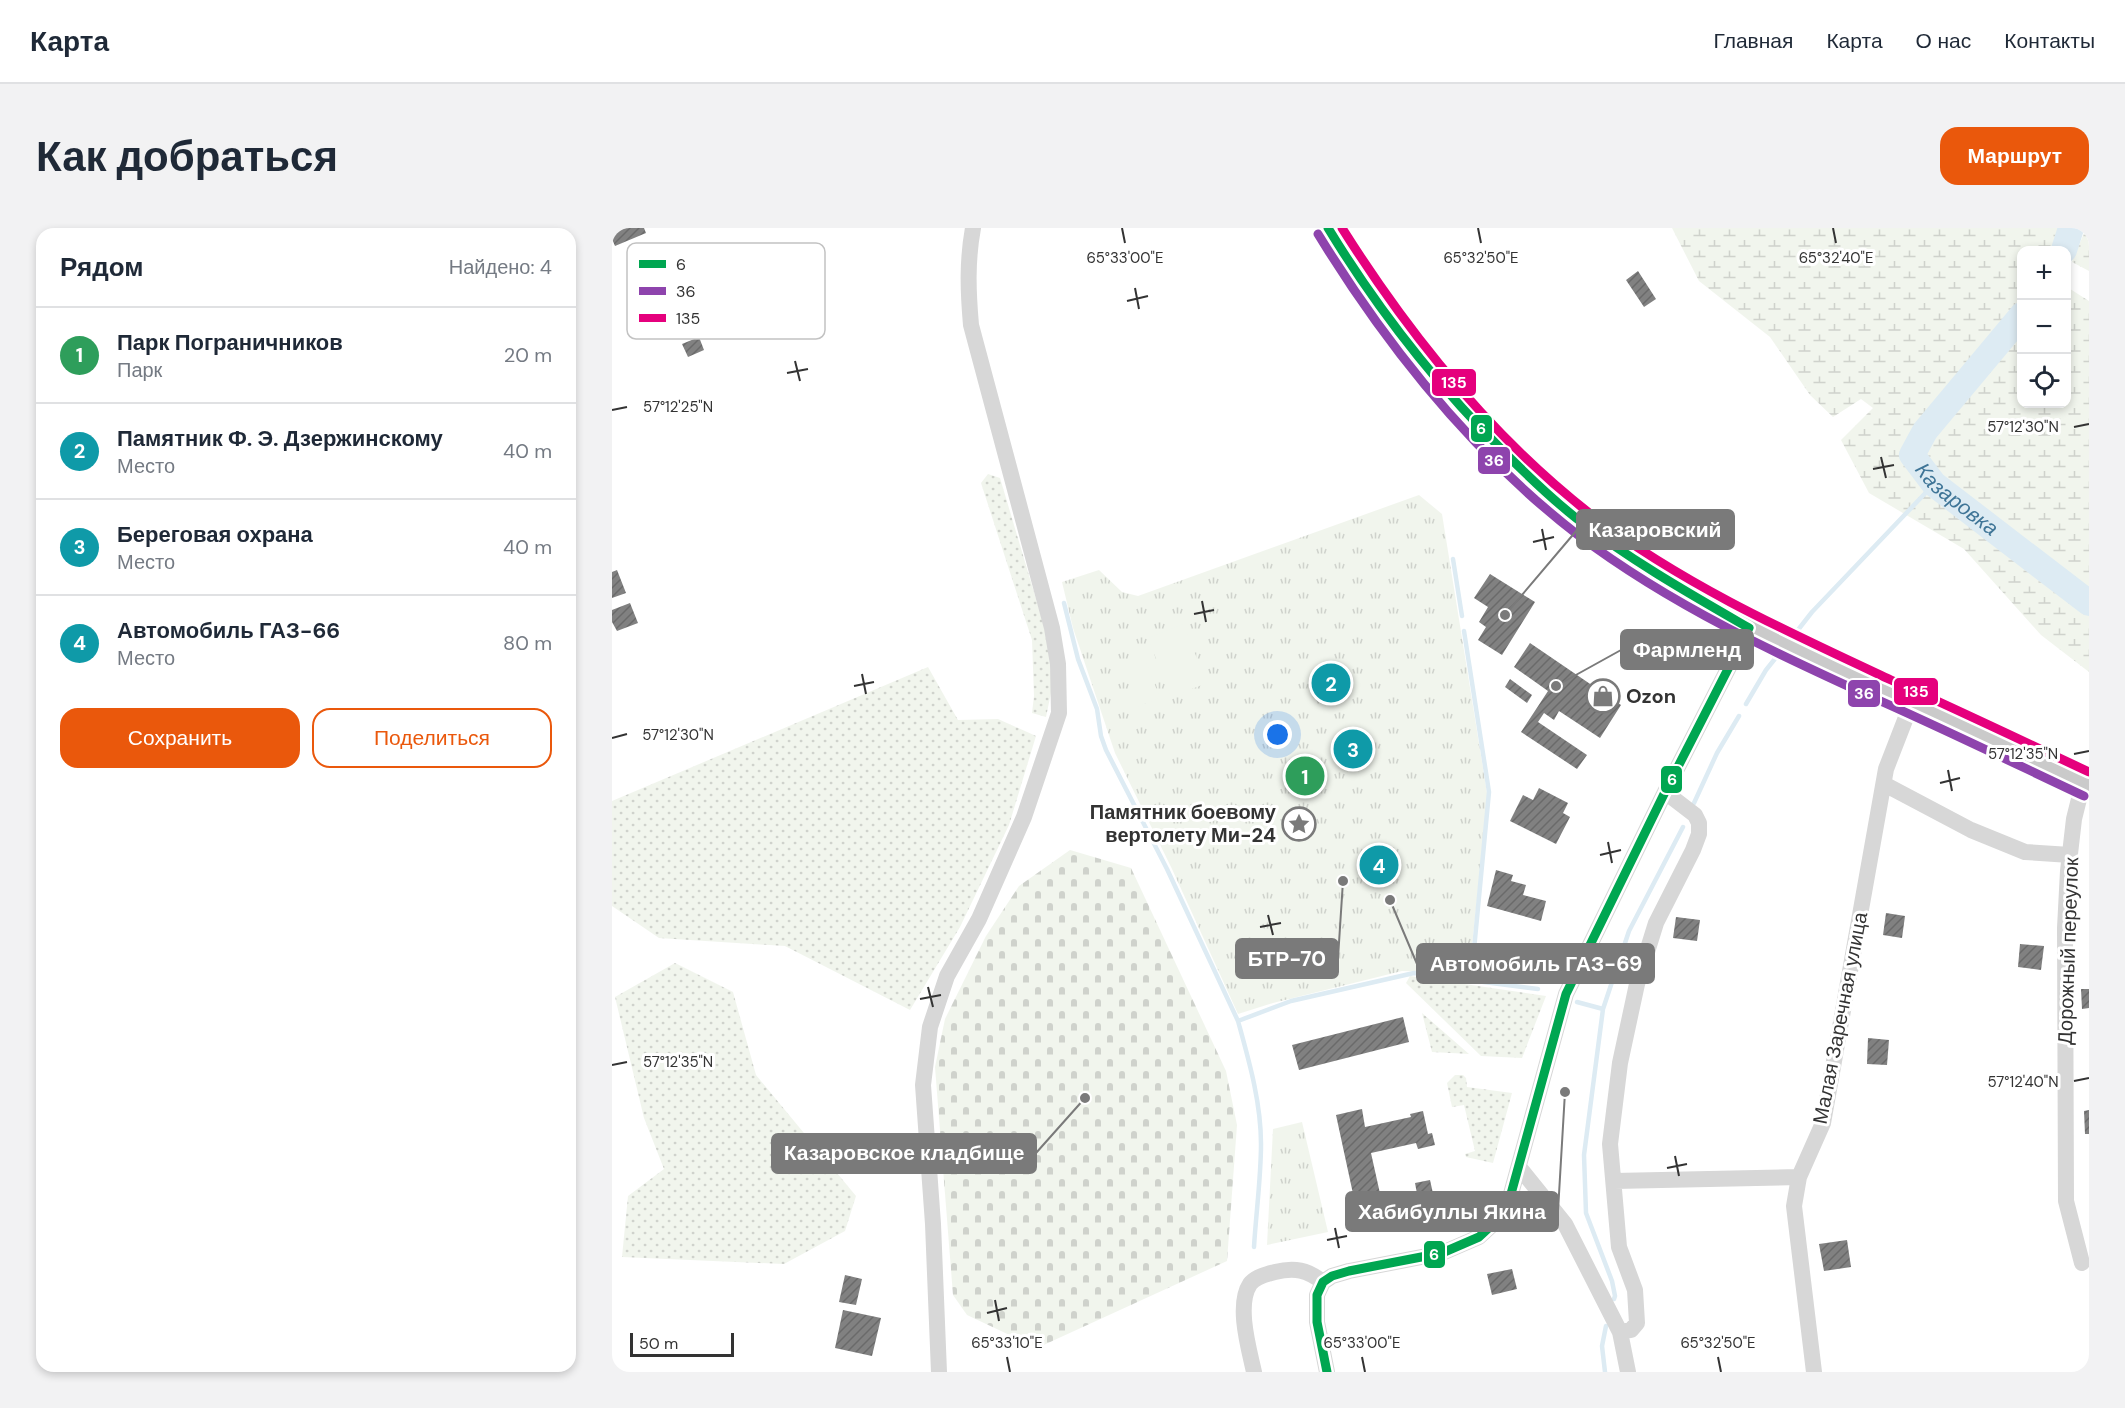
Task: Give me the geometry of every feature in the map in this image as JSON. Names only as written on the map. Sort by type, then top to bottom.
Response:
[{"type":"main road","points":[[1328,228],[1367,288],[1445,389],[1487,436],[1574,517],[1630,557],[1687,593],[1749,627],[2086,784]]},
{"type":"street","points":[[939,1372],[933,1224],[923,1085],[930,1027],[947,976],[979,919],[1024,817],[1059,713],[1058,664],[1052,627],[971,325],[968,255],[973,228]]},
{"type":"street","points":[[1327,1372],[1317,1322],[1317,1295],[1323,1282],[1332,1276],[1349,1271],[1442,1253],[1479,1237],[1506,1212],[1566,994],[1749,627]]},
{"type":"street","name":"Малая Заречная улица","points":[[1814,1372],[1794,1206],[1799,1177],[1823,1123],[1886,769],[1912,702]]},
{"type":"street","points":[[1884,784],[1971,830],[2025,852],[2070,855]]},
{"type":"street","name":"Дорожный переулок","points":[[2082,1263],[2066,1201],[2065,928],[2070,855],[2077,802],[2086,784]]},
{"type":"street","points":[[1620,1332],[1631,1329],[1637,1323],[1637,1312],[1635,1290],[1619,1247],[1614,1208],[1610,1144],[1614,1103],[1637,984],[1656,923],[1699,834],[1699,823],[1695,815],[1665,792]]},
{"type":"street","points":[[1520,1167],[1565,1224],[1620,1332],[1628,1372]]},
{"type":"street","points":[[1614,1181],[1799,1177]]},
{"type":"street","points":[[1254,1372],[1244,1321],[1245,1297],[1250,1284],[1266,1274],[1287,1269],[1302,1269],[1323,1282]]},
{"type":"green space","points":[[1672,228],[2062,228],[2056,246],[2017,246],[2017,408],[2071,408],[2071,290],[2089,301],[2089,672],[2041,635],[1964,549],[1869,493],[1841,440],[1873,408],[1861,399],[1833,417],[1810,395],[1770,337],[1699,281]]},
{"type":"green space","points":[[2086,228],[2089,228],[2089,271],[2072,262]]},
{"type":"green space","points":[[988,474],[1000,478],[1048,639],[1052,688],[1046,717],[1032,713],[1034,696],[1032,640],[981,483]]},
{"type":"green space","points":[[1419,495],[1442,514],[1488,799],[1469,973],[1402,971],[1238,1014],[1172,869],[1115,753],[1073,628],[1062,582],[1099,570],[1122,592],[1138,596]]},
{"type":"green space","points":[[1183,624],[1207,683],[1171,697],[1148,638]]},
{"type":"green space","points":[[1145,659],[1160,698],[1134,708],[1129,688],[1129,665]]},
{"type":"green space","points":[[928,667],[958,720],[998,719],[1036,736],[1009,825],[960,927],[910,1010],[785,946],[659,938],[612,906],[612,801]]},
{"type":"green space","points":[[1070,850],[1131,868],[1226,1071],[1237,1125],[1227,1261],[1037,1348],[967,1315],[953,1295],[935,1067],[945,1019],[986,936],[1019,886]]},
{"type":"green space","points":[[675,963],[733,992],[756,1075],[856,1196],[845,1231],[784,1264],[622,1257],[628,1196],[664,1169],[644,1118],[615,997]]},
{"type":"green space","points":[[1410,976],[1546,996],[1522,1058],[1481,1056],[1406,983]]},
{"type":"green space","points":[[1422,1013],[1469,1054],[1432,1052]]},
{"type":"green space","points":[[1455,1075],[1463,1075],[1466,1078],[1467,1087],[1512,1093],[1493,1163],[1466,1157],[1465,1154],[1475,1151],[1464,1105],[1452,1107],[1447,1083]]},
{"type":"green space","points":[[1302,1122],[1328,1232],[1267,1245],[1273,1129]]},
{"type":"building","points":[[612,228],[644,228],[646,233],[615,246],[612,239]]},
{"type":"building","points":[[1638,271],[1656,299],[1644,307],[1626,280]]},
{"type":"building","points":[[700,339],[704,350],[688,357],[682,344]]},
{"type":"building","points":[[617,570],[626,593],[612,598],[612,572]]},
{"type":"building","points":[[1490,574],[1535,602],[1502,655],[1478,640],[1486,627],[1479,622],[1488,607],[1474,598]]},
{"type":"building","points":[[630,603],[638,623],[617,631],[612,622],[612,610]]},
{"type":"building","points":[[1530,643],[1621,705],[1600,738],[1559,711],[1554,720],[1544,713],[1538,722],[1587,755],[1577,769],[1521,732],[1548,691],[1514,667]]},
{"type":"building","points":[[1510,679],[1532,695],[1527,703],[1505,687]]},
{"type":"building","points":[[1539,788],[1568,803],[1563,813],[1570,817],[1556,844],[1510,821],[1523,795],[1533,800]]},
{"type":"building","points":[[1496,870],[1513,875],[1511,881],[1526,885],[1523,895],[1546,901],[1541,921],[1487,906]]},
{"type":"building","points":[[1886,913],[1905,916],[1902,938],[1883,935]]},
{"type":"building","points":[[1676,917],[1700,920],[1697,941],[1673,938]]},
{"type":"building","points":[[2020,944],[2044,946],[2041,970],[2018,967]]},
{"type":"building","points":[[2081,989],[2089,989],[2089,1008],[2082,1009]]},
{"type":"building","points":[[1403,1017],[1409,1042],[1299,1070],[1292,1045]]},
{"type":"building","points":[[1868,1038],[1889,1040],[1887,1065],[1867,1064]]},
{"type":"building","points":[[1362,1109],[1365,1127],[1411,1117],[1410,1114],[1423,1111],[1428,1134],[1432,1133],[1435,1145],[1418,1149],[1416,1143],[1371,1153],[1381,1198],[1384,1197],[1387,1210],[1364,1215],[1365,1219],[1353,1222],[1349,1205],[1355,1203],[1336,1115]]},
{"type":"building","points":[[2089,1110],[2089,1134],[2085,1134],[2084,1111]]},
{"type":"building","points":[[1430,1180],[1440,1225],[1417,1230],[1411,1200],[1418,1199],[1415,1183]]},
{"type":"building","points":[[1847,1240],[1851,1267],[1824,1271],[1819,1244]]},
{"type":"building","points":[[1512,1269],[1517,1289],[1492,1295],[1487,1274]]},
{"type":"building","points":[[845,1275],[862,1279],[856,1305],[839,1302]]},
{"type":"building","points":[[843,1310],[881,1318],[872,1356],[835,1348]]},
{"type":"waterway","name":"Казаровка","points":[[2065,246],[2071,228]]},
{"type":"waterway","name":"Казаровка","points":[[2017,321],[1925,431],[1912,455],[1934,484],[2089,603]]},
{"type":"waterway","points":[[1794,635],[1812,612],[1934,484]]},
{"type":"waterway","points":[[1453,559],[1462,616]]},
{"type":"waterway","points":[[1064,603],[1078,659],[1097,709],[1101,736],[1106,750],[1167,869],[1238,1021],[1291,1001],[1414,973],[1538,989]]},
{"type":"waterway","points":[[1464,631],[1489,792],[1471,981]]},
{"type":"waterway","points":[[1746,704],[1766,670],[1778,655]]},
{"type":"waterway","points":[[1694,803],[1717,753],[1739,716]]},
{"type":"waterway","points":[[1614,1299],[1612,1281],[1586,1213],[1584,1155],[1603,1009],[1629,931],[1683,827]]},
{"type":"waterway","points":[[1577,1002],[1603,1009]]},
{"type":"waterway","points":[[1238,1021],[1254,1082],[1259,1113],[1261,1144],[1254,1247]]},
{"type":"waterway","points":[[1605,1372],[1602,1346],[1606,1326]]},
{"type":"transit line","name":"6","points":[[1327,1372],[1317,1322],[1317,1295],[1323,1282],[1332,1276],[1349,1271],[1442,1253],[1479,1237],[1506,1212],[1566,994],[1749,628],[1618,548],[1576,518],[1531,478],[1432,374],[1367,288],[1328,228]]},
{"type":"transit line","name":"135","points":[[1342,228],[1424,346],[1455,383],[1520,453],[1593,516],[1663,564],[1738,606],[1814,644],[2089,772]]},
{"type":"transit line","name":"36","points":[[1318,234],[1373,318],[1434,396],[1503,469],[1578,535],[1614,561],[1688,607],[1727,628],[2084,796]]},
{"type":"place","name":"Казаровский","points":[[1505,615]]},
{"type":"place","name":"Памятник Ф. Э. Дзержинскому","points":[[1331,683]]},
{"type":"place","name":"Фармленд","points":[[1556,686]]},
{"type":"place","name":"Ozon","points":[[1603,696]]},
{"type":"place","name":"Береговая охрана","points":[[1353,749]]},
{"type":"place","name":"Парк Пограничников","points":[[1305,776]]},
{"type":"place","name":"Памятник боевому вертолету Ми-24","points":[[1299,824]]},
{"type":"place","name":"Автомобиль ГАЗ-66","points":[[1379,865]]},
{"type":"place","name":"БТР-70","points":[[1343,881]]},
{"type":"place","name":"Автомобиль ГАЗ-69","points":[[1390,900]]},
{"type":"place","name":"Хабибуллы Якина","points":[[1565,1092]]},
{"type":"place","name":"Казаровское кладбище","points":[[1085,1098]]}]
